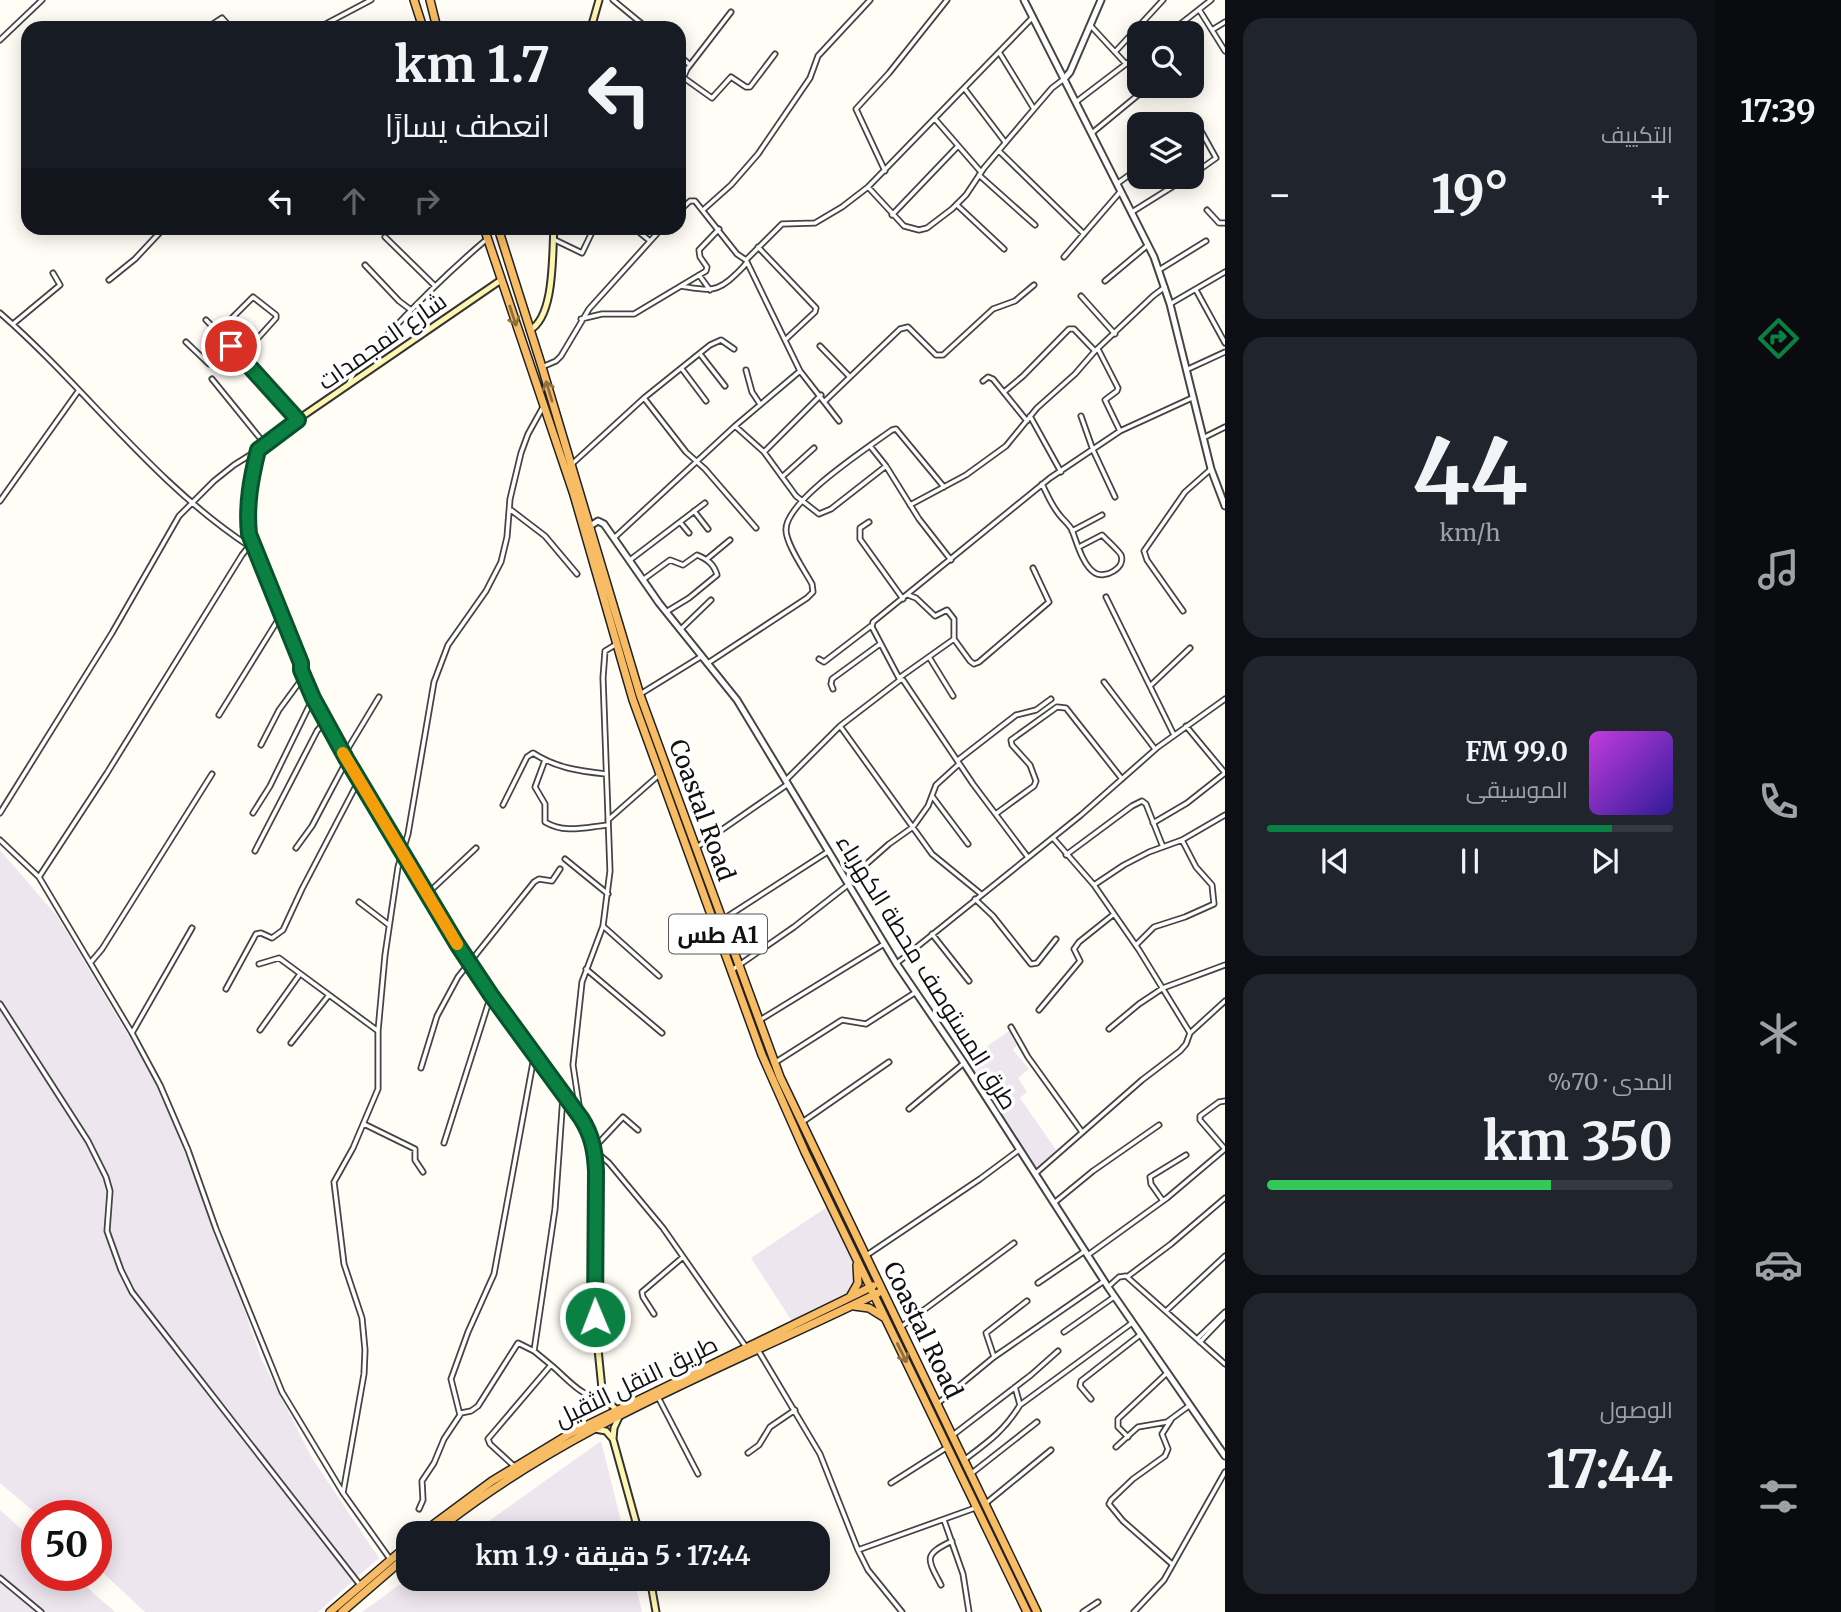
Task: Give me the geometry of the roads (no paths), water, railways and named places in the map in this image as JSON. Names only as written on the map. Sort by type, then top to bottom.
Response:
[{"type":"highway","points":[[414,0],[421,21]]},
{"type":"highway","points":[[429,0],[435,21]]},
{"type":"highway","name":"Coastal Road","points":[[486,235],[587,529],[640,695],[722,920],[734,967],[800,1123],[964,1460],[1027,1612]]},
{"type":"highway","name":"Coastal Road","points":[[500,235],[572,464],[633,700],[734,967],[773,1082],[948,1447],[1037,1612]]},
{"type":"highway","points":[[856,1258],[858,1283],[846,1304],[869,1308],[887,1320]]},
{"type":"highway","name":"طريق النقل الثقيل","points":[[438,1521],[514,1466],[571,1433],[882,1287]]},
{"type":"highway","name":"طريق النقل الثقيل","points":[[450,1521],[504,1481],[619,1412],[658,1397],[758,1350],[846,1304]]},
{"type":"highway","points":[[330,1612],[396,1555]]},
{"type":"highway","points":[[342,1612],[396,1565]]},
{"type":"main road","points":[[593,21],[599,0]]},
{"type":"main road","points":[[530,330],[537,324],[547,305],[553,235]]},
{"type":"main road","name":"شارع المجمدات","points":[[258,450],[501,280]]},
{"type":"main road","points":[[258,450],[248,511],[251,546],[301,663],[313,698],[345,758],[468,962],[581,1118],[594,1150],[596,1329],[602,1389],[606,1399],[619,1412],[613,1439],[636,1521]]},
{"type":"main road","points":[[593,1429],[603,1430],[613,1439]]},
{"type":"main road","points":[[652,1591],[656,1612]]},
{"type":"street","points":[[0,40],[42,0]]},
{"type":"street","points":[[331,21],[371,0]]},
{"type":"street","points":[[613,0],[638,21]]},
{"type":"street","points":[[703,210],[731,185],[758,154],[810,78],[818,55],[870,0]]},
{"type":"street","points":[[885,171],[856,109],[889,73],[947,0]]},
{"type":"street","points":[[1024,0],[1118,183],[1165,287],[1211,469],[1225,506]]},
{"type":"street","points":[[868,187],[904,226],[919,230],[938,220],[957,204],[1034,109],[1070,72],[1101,0]]},
{"type":"street","points":[[1115,52],[1163,0]]},
{"type":"street","points":[[1186,21],[1212,0]]},
{"type":"street","points":[[1200,11],[1225,51]]},
{"type":"street","points":[[686,74],[731,12]]},
{"type":"street","points":[[681,286],[714,290],[743,268],[758,247],[782,224],[815,223],[835,212],[868,187],[1033,17]]},
{"type":"street","points":[[1212,30],[1225,22]]},
{"type":"street","points":[[1076,102],[1126,64],[1090,25]]},
{"type":"street","points":[[999,52],[1034,109]]},
{"type":"street","points":[[686,79],[712,97],[731,77],[749,87],[775,54]]},
{"type":"street","points":[[686,61],[691,65]]},
{"type":"street","points":[[964,88],[1006,142]]},
{"type":"street","points":[[1091,133],[1134,98]]},
{"type":"street","points":[[935,119],[980,173],[1035,225]]},
{"type":"street","points":[[1204,136],[1216,158],[1204,166]]},
{"type":"street","points":[[892,215],[958,146]]},
{"type":"street","points":[[999,151],[1084,234]]},
{"type":"street","points":[[1118,183],[1127,177]]},
{"type":"street","points":[[1132,212],[1169,189]]},
{"type":"street","points":[[1063,257],[1121,191]]},
{"type":"street","points":[[686,205],[692,200],[703,210],[737,254],[746,261],[800,371],[839,421]]},
{"type":"street","points":[[957,204],[1004,249]]},
{"type":"street","points":[[1207,211],[1219,223],[1225,223]]},
{"type":"street","points":[[581,319],[602,314],[631,315],[699,275],[707,268],[700,257],[700,247],[719,229]]},
{"type":"street","points":[[109,280],[135,259],[157,235]]},
{"type":"street","points":[[349,385],[357,366],[481,235]]},
{"type":"street","points":[[553,239],[582,253],[591,235]]},
{"type":"street","points":[[642,235],[650,242]]},
{"type":"street","points":[[542,367],[561,356],[581,319],[656,235]]},
{"type":"street","points":[[386,237],[435,286]]},
{"type":"street","points":[[1158,270],[1206,241]]},
{"type":"street","points":[[1105,281],[1148,245]]},
{"type":"street","points":[[758,247],[816,308],[785,340]]},
{"type":"street","points":[[365,265],[411,310]]},
{"type":"street","points":[[1170,304],[1225,272]]},
{"type":"street","points":[[13,324],[60,285],[53,273]]},
{"type":"street","points":[[699,275],[710,290]]},
{"type":"street","points":[[825,401],[887,339],[905,327],[911,329],[936,355],[943,355],[993,309],[1015,301],[1034,285]]},
{"type":"street","points":[[910,505],[973,471],[1006,446],[1028,419],[1096,350],[1165,287]]},
{"type":"street","points":[[1196,290],[1225,343]]},
{"type":"street","points":[[1081,296],[1115,334]]},
{"type":"street","points":[[218,332],[253,297],[276,315],[242,356]]},
{"type":"street","points":[[0,313],[79,390],[153,470],[222,528],[251,546],[39,877]]},
{"type":"street","points":[[206,320],[242,356],[298,420]]},
{"type":"street","points":[[1004,392],[1069,329],[1074,329],[1096,350],[1118,388],[1105,400],[1120,431]]},
{"type":"street","points":[[572,464],[644,398],[719,340],[734,349]]},
{"type":"street","points":[[186,342],[209,364],[231,346]]},
{"type":"street","points":[[820,346],[849,376]]},
{"type":"street","points":[[1186,370],[1225,352]]},
{"type":"street","points":[[700,354],[725,386]]},
{"type":"street","points":[[682,369],[706,401]]},
{"type":"street","points":[[746,370],[752,392],[760,404]]},
{"type":"street","points":[[614,538],[760,404],[800,371]]},
{"type":"street","points":[[983,381],[990,378],[1028,419],[1060,471]]},
{"type":"street","points":[[212,379],[265,444]]},
{"type":"street","points":[[0,501],[79,390]]},
{"type":"street","points":[[764,452],[821,395]]},
{"type":"street","points":[[644,398],[686,452],[725,490],[756,528]]},
{"type":"street","points":[[819,659],[824,662],[1060,471],[1120,431],[1192,398]]},
{"type":"street","points":[[343,1493],[364,1374],[365,1350],[362,1318],[344,1264],[334,1187],[337,1174],[364,1124],[380,1081],[378,1031],[389,925],[421,745],[439,665],[448,645],[492,580],[500,562],[507,537],[510,499],[521,453],[544,406]]},
{"type":"street","points":[[1081,416],[1115,497]]},
{"type":"street","points":[[736,426],[764,452],[796,496],[819,514],[823,514],[886,466]]},
{"type":"street","points":[[1203,438],[1225,428]]},
{"type":"street","points":[[708,663],[813,592],[812,584],[786,534],[788,519],[837,470],[892,430],[899,430],[944,487]]},
{"type":"street","points":[[870,446],[951,559]]},
{"type":"street","points":[[782,477],[814,448]]},
{"type":"street","points":[[0,813],[112,633],[169,532],[191,501],[234,464],[258,450]]},
{"type":"street","points":[[1183,611],[1144,552],[1177,503],[1211,469]]},
{"type":"street","points":[[1042,484],[1072,531],[1079,547],[1090,569],[1098,575],[1108,575],[1121,562],[1119,552],[1102,536],[1079,547]]},
{"type":"street","points":[[629,560],[705,503]]},
{"type":"street","points":[[510,509],[545,536],[577,575]]},
{"type":"street","points":[[694,511],[708,529]]},
{"type":"street","points":[[1072,531],[1102,515]]},
{"type":"street","name":"طرق المستوصف محطة الكهرباء","points":[[587,529],[600,521],[666,612],[737,700],[896,963],[964,1063],[1114,1297],[1223,1448],[1225,1456]]},
{"type":"street","points":[[680,522],[689,533]]},
{"type":"street","points":[[869,522],[860,528],[860,539],[903,599]]},
{"type":"street","points":[[707,559],[730,540]]},
{"type":"street","points":[[644,579],[670,560],[683,565],[697,555],[707,559],[717,575],[689,598],[666,612]]},
{"type":"street","points":[[908,595],[916,598],[934,616],[947,610],[954,619],[954,639],[970,662],[977,664],[1047,604],[1048,600],[1033,568]]},
{"type":"street","points":[[1106,597],[1174,735]]},
{"type":"street","points":[[680,630],[711,600]]},
{"type":"street","points":[[219,715],[281,615]]},
{"type":"street","points":[[871,625],[899,679],[906,682],[958,762],[1027,856]]},
{"type":"street","points":[[696,849],[787,782],[840,726],[954,639]]},
{"type":"street","points":[[833,689],[830,683],[832,679],[880,644]]},
{"type":"street","points":[[581,1118],[574,1084],[574,1054],[582,982],[603,926],[610,871],[604,655],[607,649],[617,645]]},
{"type":"street","points":[[1150,686],[1190,648]]},
{"type":"street","points":[[640,695],[702,656]]},
{"type":"street","points":[[929,657],[953,696]]},
{"type":"street","points":[[261,745],[279,710],[304,676]]},
{"type":"street","points":[[1104,681],[1155,749]]},
{"type":"street","points":[[296,848],[312,826],[379,697]]},
{"type":"street","points":[[253,813],[270,786],[313,698]]},
{"type":"street","points":[[734,967],[794,927],[848,883],[889,844],[913,827],[928,806],[938,782],[958,762],[1016,715],[1036,710],[1051,699]]},
{"type":"street","points":[[896,963],[1052,837],[1155,749],[1225,699]]},
{"type":"street","points":[[996,813],[1036,782],[1030,765],[1011,743],[1013,738],[1060,706],[1066,708],[1122,779]]},
{"type":"street","points":[[256,851],[317,731],[325,721]]},
{"type":"street","points":[[840,726],[932,855],[981,894]]},
{"type":"street","points":[[1153,823],[1187,803],[1225,773],[1186,726]]},
{"type":"street","points":[[503,805],[527,757],[533,753],[545,761],[578,772],[606,774]]},
{"type":"street","points":[[545,761],[535,787],[545,804],[545,822],[572,830],[608,825]]},
{"type":"street","points":[[91,962],[185,821],[212,774]]},
{"type":"street","points":[[608,820],[660,775]]},
{"type":"street","points":[[226,989],[256,934],[261,933],[272,938],[283,930],[359,780]]},
{"type":"street","points":[[932,796],[968,844]]},
{"type":"street","points":[[1066,855],[1137,802],[1146,804],[1163,847]]},
{"type":"street","points":[[1094,885],[1124,865],[1182,840],[1225,815]]},
{"type":"street","points":[[1052,837],[1094,885],[1136,945],[1190,1033]]},
{"type":"street","points":[[0,840],[39,877],[132,1033],[160,1085],[188,1150],[208,1208],[282,1392],[343,1493],[390,1560]]},
{"type":"street","points":[[1136,945],[1154,927],[1185,918],[1214,904],[1212,885],[1196,867],[1182,840]]},
{"type":"street","points":[[427,894],[476,848]]},
{"type":"street","points":[[722,920],[829,851]]},
{"type":"street","points":[[565,859],[608,894]]},
{"type":"street","points":[[421,1068],[438,1016],[468,962],[534,882],[539,879],[552,881],[560,869]]},
{"type":"street","points":[[975,899],[993,916],[1031,964],[1037,963],[1056,939]]},
{"type":"street","points":[[359,902],[389,925]]},
{"type":"street","points":[[1039,1010],[1080,961],[1074,949],[1079,942],[1114,914]]},
{"type":"street","points":[[603,926],[659,976]]},
{"type":"street","points":[[132,1033],[192,928]]},
{"type":"street","points":[[932,934],[969,981]]},
{"type":"street","points":[[758,1021],[884,944]]},
{"type":"street","points":[[259,964],[279,958],[378,1031]]},
{"type":"street","points":[[1109,1029],[1163,988],[1225,965]]},
{"type":"street","points":[[586,969],[662,1034]]},
{"type":"street","points":[[260,1030],[300,974]]},
{"type":"street","points":[[774,1063],[842,1020],[866,1024],[916,992]]},
{"type":"street","points":[[291,1043],[329,995]]},
{"type":"street","points":[[444,1143],[491,995]]},
{"type":"street","points":[[0,1004],[88,1141],[106,1177],[110,1191],[107,1231],[132,1292],[360,1586]]},
{"type":"street","points":[[1034,1174],[1180,1051],[1190,1033],[1224,1004]]},
{"type":"street","points":[[1011,1027],[1028,1057],[1082,1132]]},
{"type":"street","points":[[419,1509],[423,1500],[422,1481],[461,1413],[451,1379],[494,1274],[535,1055]]},
{"type":"street","points":[[800,1123],[889,1062]]},
{"type":"street","points":[[909,1108],[964,1063]]},
{"type":"street","points":[[534,1351],[554,1217],[564,1095]]},
{"type":"street","points":[[1038,1283],[1163,1201],[1225,1149],[1200,1120],[1200,1116],[1212,1106],[1225,1101]]},
{"type":"street","points":[[638,1130],[622,1117],[594,1150],[609,1163],[654,1217],[747,1349]]},
{"type":"street","points":[[364,1124],[415,1149],[415,1160],[423,1172]]},
{"type":"street","points":[[1054,1203],[1093,1171],[1159,1125]]},
{"type":"street","points":[[866,1256],[1019,1150]]},
{"type":"street","points":[[1163,1201],[1151,1184],[1150,1177],[1186,1155]]},
{"type":"street","points":[[1108,1287],[1119,1277],[1127,1277],[1171,1244],[1225,1198]]},
{"type":"street","points":[[901,1327],[1014,1243]]},
{"type":"street","points":[[1166,1311],[1225,1256]]},
{"type":"street","points":[[654,1314],[642,1292],[683,1257]]},
{"type":"street","points":[[1127,1277],[1225,1364]]},
{"type":"street","points":[[937,1404],[994,1357],[1104,1281]]},
{"type":"street","points":[[1064,1332],[1114,1297]]},
{"type":"street","points":[[994,1357],[986,1334],[1027,1301]]},
{"type":"street","points":[[1198,1340],[1225,1314]]},
{"type":"street","points":[[964,1460],[1013,1419],[1020,1405],[1132,1323]]},
{"type":"street","points":[[1091,1399],[1080,1386],[1081,1381],[1140,1335]]},
{"type":"street","points":[[461,1413],[478,1406],[517,1344],[522,1343],[587,1396],[606,1399]]},
{"type":"street","points":[[758,1350],[820,1454],[858,1550],[877,1582],[902,1612]]},
{"type":"street","points":[[952,1436],[1058,1351]]},
{"type":"street","points":[[514,1466],[490,1444],[489,1438],[551,1364]]},
{"type":"street","points":[[1128,1437],[1118,1427],[1118,1419],[1167,1373]]},
{"type":"street","points":[[1015,1387],[1020,1405]]},
{"type":"street","points":[[658,1397],[698,1474]]},
{"type":"street","points":[[1116,1447],[1138,1427],[1158,1425],[1171,1420],[1190,1405]]},
{"type":"street","points":[[748,1453],[759,1445],[770,1427],[795,1410]]},
{"type":"street","points":[[1171,1420],[1162,1434],[1167,1453],[1133,1479],[1110,1504],[1123,1521],[1172,1564]]},
{"type":"street","points":[[970,1475],[1037,1422]]},
{"type":"street","points":[[891,1483],[948,1447]]},
{"type":"street","points":[[858,1550],[981,1506],[1051,1450]]},
{"type":"street","points":[[1135,1612],[1160,1587],[1225,1472]]},
{"type":"street","points":[[944,1519],[966,1584],[969,1612]]},
{"type":"street","points":[[941,1584],[929,1562],[930,1555],[933,1550],[952,1541]]},
{"type":"street","points":[[0,1578],[41,1612]]},
{"type":"street","points":[[1083,1612],[1098,1602]]}]
